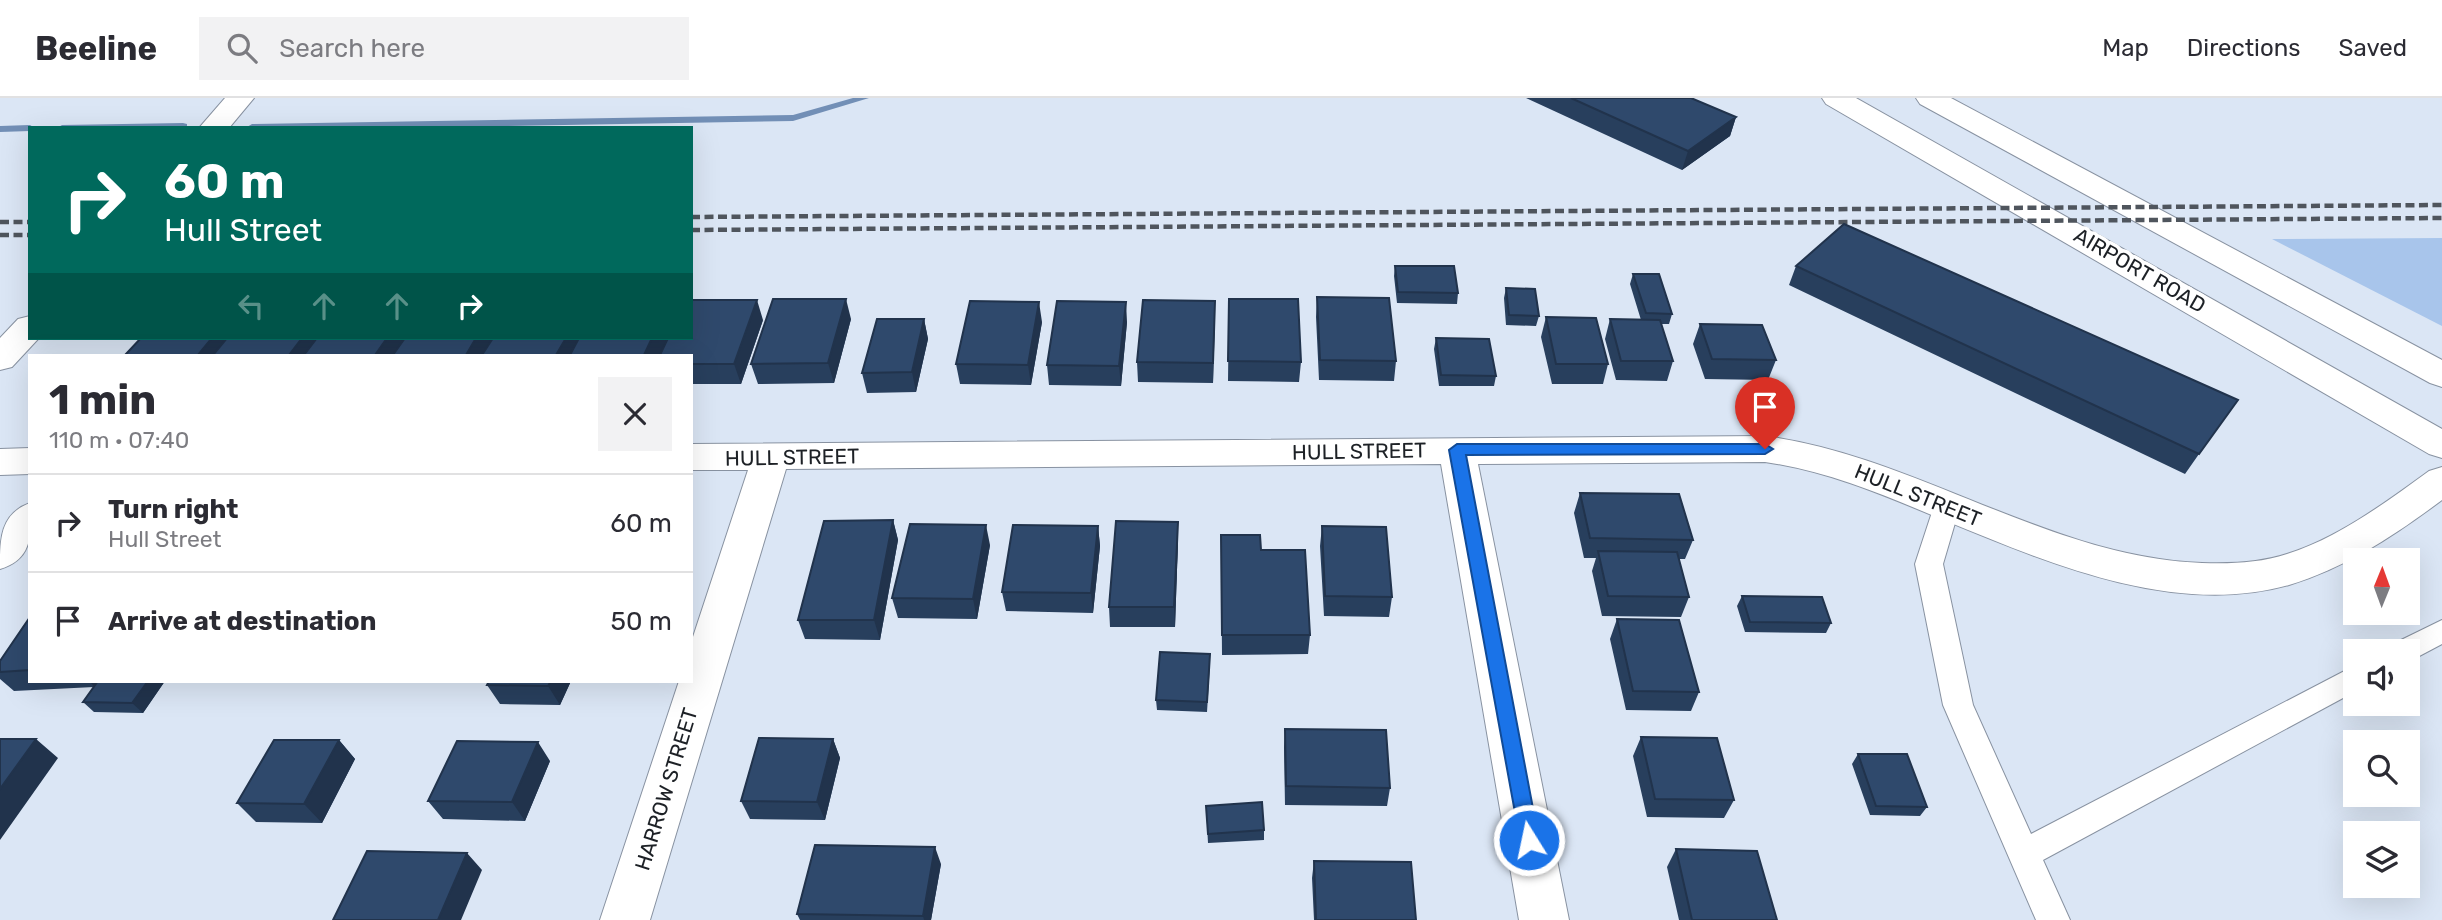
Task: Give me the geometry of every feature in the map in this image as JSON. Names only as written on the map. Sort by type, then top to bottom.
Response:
[{"type":"street","points":[[215,126],[240,98]]},
{"type":"street","name":"AIRPORT ROAD","points":[[1836,98],[2442,445]]},
{"type":"street","points":[[1930,98],[2442,375]]},
{"type":"street","points":[[0,359],[28,329]]},
{"type":"street","points":[[1457,450],[1544,920]]},
{"type":"street","name":"HULL STREET","points":[[693,457],[1774,450],[1833,461],[2020,536],[2111,564],[2154,573],[2230,578],[2266,575],[2303,564],[2402,510],[2442,481]]},
{"type":"street","name":"HARROW STREET","points":[[625,920],[771,457]]},
{"type":"street","points":[[0,461],[28,461]]},
{"type":"street","points":[[0,554],[28,519]]},
{"type":"lane","points":[[1947,506],[1929,564],[1958,705],[2053,920]]},
{"type":"lane","points":[[2420,643],[2442,631]]},
{"type":"lane","points":[[2024,854],[2343,684]]},
{"type":"shaded area","points":[[2442,238],[2442,326],[2272,239]]},
{"type":"building","points":[[1571,98],[1691,98],[1736,117],[1688,151]]},
{"type":"building","points":[[1844,224],[2238,400],[2199,454],[1796,266]]},
{"type":"building","points":[[1395,266],[1454,266],[1458,293],[1398,292]]},
{"type":"building","points":[[1633,274],[1659,274],[1672,314],[1646,313]]},
{"type":"building","points":[[1506,288],[1535,289],[1539,316],[1509,315]]},
{"type":"building","points":[[1317,297],[1389,298],[1396,361],[1320,360]]},
{"type":"building","points":[[773,299],[846,299],[828,363],[751,364]]},
{"type":"building","points":[[1229,299],[1298,299],[1301,362],[1228,361]]},
{"type":"building","points":[[693,300],[757,300],[734,364],[693,364],[693,354],[660,354],[667,340],[693,340]]},
{"type":"building","points":[[1143,300],[1215,301],[1213,363],[1137,362]]},
{"type":"building","points":[[970,301],[1039,302],[1028,365],[956,364]]},
{"type":"building","points":[[1057,301],[1126,302],[1119,366],[1047,365]]},
{"type":"building","points":[[1546,317],[1596,318],[1608,364],[1556,364]]},
{"type":"building","points":[[877,319],[924,319],[912,372],[862,373]]},
{"type":"building","points":[[1610,319],[1660,320],[1673,361],[1621,361]]},
{"type":"building","points":[[1700,324],[1762,325],[1776,360],[1712,359]]},
{"type":"building","points":[[1436,338],[1489,339],[1496,376],[1441,375]]},
{"type":"building","points":[[139,340],[210,340],[199,354],[126,354]]},
{"type":"building","points":[[225,340],[300,340],[290,354],[214,354]]},
{"type":"building","points":[[315,340],[386,340],[376,354],[305,354]]},
{"type":"building","points":[[404,340],[475,340],[467,354],[394,354]]},
{"type":"building","points":[[492,340],[565,340],[557,354],[483,354]]},
{"type":"building","points":[[578,340],[651,340],[644,354],[571,354]]},
{"type":"building","points":[[1580,493],[1679,494],[1693,540],[1590,538]]},
{"type":"building","points":[[893,520],[874,620],[798,620],[824,521]]},
{"type":"building","points":[[1116,521],[1178,522],[1174,607],[1109,607]]},
{"type":"building","points":[[910,524],[986,525],[973,599],[892,598]]},
{"type":"building","points":[[1013,525],[1098,526],[1091,593],[1002,592]]},
{"type":"building","points":[[1322,526],[1386,527],[1392,597],[1325,596]]},
{"type":"building","points":[[1221,535],[1260,535],[1261,550],[1305,550],[1310,635],[1222,635]]},
{"type":"building","points":[[1598,551],[1677,552],[1689,597],[1608,596]]},
{"type":"building","points":[[1742,596],[1822,597],[1831,623],[1750,622]]},
{"type":"building","points":[[1617,619],[1679,620],[1699,692],[1633,691]]},
{"type":"building","points":[[28,620],[28,670],[0,672],[0,661]]},
{"type":"building","points":[[1160,652],[1210,654],[1207,702],[1156,700]]},
{"type":"building","points":[[97,683],[147,683],[132,703],[83,702]]},
{"type":"building","points":[[488,683],[550,683],[548,686],[487,685]]},
{"type":"building","points":[[1285,729],[1386,730],[1390,788],[1286,786]]},
{"type":"building","points":[[1641,737],[1717,738],[1734,800],[1655,799]]},
{"type":"building","points":[[759,738],[833,739],[817,802],[741,801]]},
{"type":"building","points":[[0,739],[36,739],[0,789]]},
{"type":"building","points":[[274,740],[339,740],[304,804],[237,803]]},
{"type":"building","points":[[457,741],[538,742],[512,802],[428,801]]},
{"type":"building","points":[[1858,754],[1907,754],[1927,807],[1876,806]]},
{"type":"building","points":[[1262,802],[1264,830],[1208,834],[1206,806]]},
{"type":"building","points":[[815,845],[935,847],[923,916],[797,914]]},
{"type":"building","points":[[1676,849],[1757,851],[1777,920],[1692,920]]},
{"type":"building","points":[[367,851],[467,853],[438,920],[333,920]]},
{"type":"building","points":[[1314,861],[1411,862],[1416,920],[1316,920]]},
{"type":"waterway","points":[[312,126],[793,118],[864,98]]},
{"type":"waterway","points":[[0,129],[28,128]]},
{"type":"railway","points":[[693,217],[2442,205]]},
{"type":"railway","points":[[693,230],[2442,218]]},
{"type":"railway","points":[[0,222],[28,222]]},
{"type":"railway","points":[[0,235],[28,235]]},
{"type":"route","points":[[1529,840],[1457,450],[1765,449]]}]
